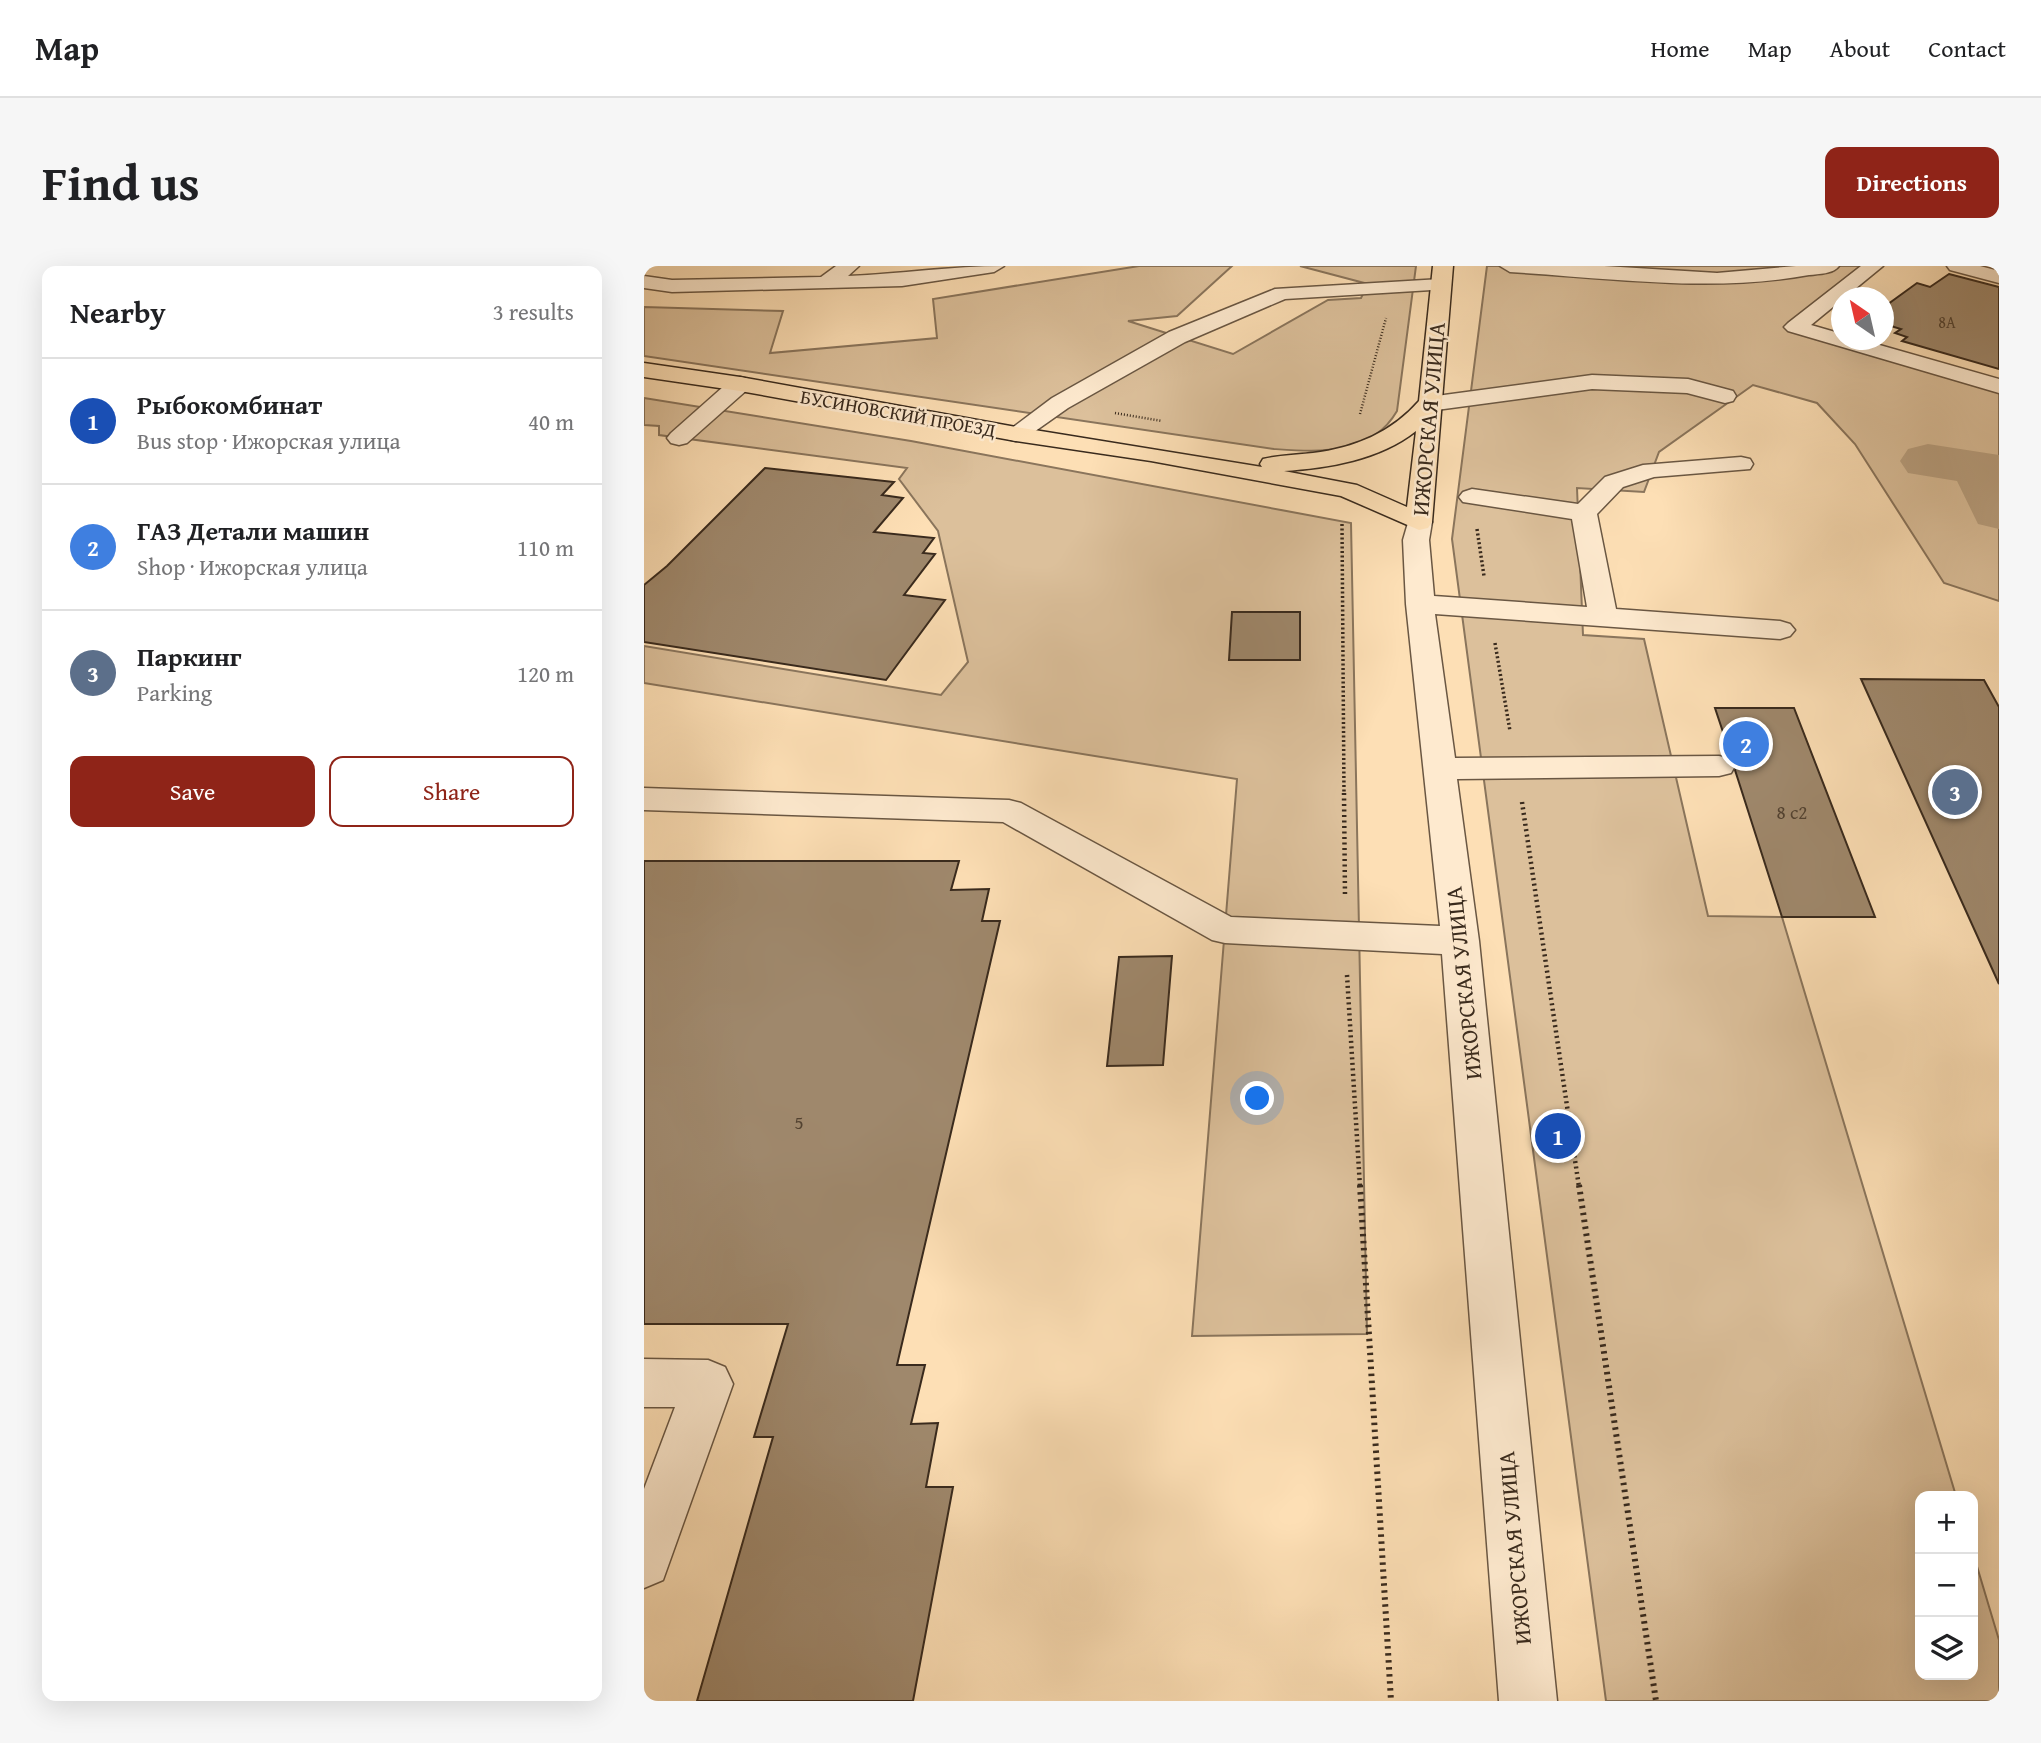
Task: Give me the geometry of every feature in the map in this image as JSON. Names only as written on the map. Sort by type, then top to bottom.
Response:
[{"type":"main road","name":"ИЖОРСКАЯ УЛИЦА","points":[[1419,522],[1442,275]]},
{"type":"main road","name":"БУСИНОВСКИЙ ПРОЕЗД","points":[[644,370],[740,384],[1016,434],[1151,454]]},
{"type":"main road","points":[[1151,454],[1263,464],[1311,461],[1381,442],[1409,425],[1429,404]]},
{"type":"main road","points":[[1151,454],[1348,490],[1419,522]]},
{"type":"street","points":[[826,283],[849,266]]},
{"type":"street","points":[[644,282],[672,286],[902,280],[994,266]]},
{"type":"street","points":[[1510,266],[1717,279],[1773,276],[1829,266]]},
{"type":"street","points":[[1873,266],[1795,327],[1999,386]]},
{"type":"street","points":[[1957,266],[1999,277]]},
{"type":"street","points":[[1016,434],[1060,403],[1177,337],[1282,293],[1442,275]]},
{"type":"street","points":[[1429,404],[1592,382],[1688,386],[1725,396]]},
{"type":"street","points":[[679,438],[740,384]]},
{"type":"street","points":[[1584,513],[1614,482],[1652,470],[1741,464]]},
{"type":"street","points":[[1472,497],[1584,513]]},
{"type":"street","points":[[1584,513],[1603,619]]},
{"type":"street","name":"ИЖОРСКАЯ УЛИЦА","points":[[1419,522],[1416,540],[1420,604],[1460,941],[1528,1701]]},
{"type":"street","points":[[1420,604],[1780,630]]},
{"type":"street","points":[[1440,769],[1719,766]]},
{"type":"street","points":[[644,799],[1009,811],[1225,930],[1460,941]]},
{"type":"street","points":[[644,1383],[708,1384],[644,1560]]},
{"type":"path","points":[[1472,497],[1517,768],[1656,1701]]},
{"type":"path","points":[[1342,524],[1345,935],[1391,1701]]},
{"type":"shaded area","points":[[1139,266],[1232,266],[1177,316],[1128,321],[1233,354],[1328,300],[1361,298],[1368,284],[1300,266],[1416,266],[1397,411],[1386,426],[1359,444],[1309,451],[1274,449],[644,356],[644,307],[783,311],[770,353],[937,338],[933,299]]},
{"type":"shaded area","points":[[1487,266],[1883,266],[1853,287],[1831,287],[1831,302],[1796,327],[1831,337],[1831,350],[1875,350],[1999,386],[1999,601],[1944,583],[1855,444],[1817,403],[1753,385],[1659,452],[1644,492],[1577,488],[1583,635],[1644,639],[1708,916],[1782,917],[1954,1491],[1915,1491],[1915,1680],[1978,1680],[1978,1570],[1999,1640],[1999,1701],[1606,1701],[1452,539]]},
{"type":"shaded area","points":[[644,398],[911,441],[1351,523],[1367,1334],[1192,1336],[1237,779],[644,683],[644,646],[941,695],[968,662],[938,531],[899,479],[907,468],[659,435],[659,426],[644,425]]},
{"type":"building","points":[[1949,274],[1999,287],[1999,369],[1902,341],[1907,337],[1895,333],[1901,329],[1894,327],[1894,300],[1917,283],[1930,287]]},
{"type":"building","points":[[765,468],[894,482],[882,495],[903,498],[874,532],[934,538],[923,553],[935,554],[904,595],[945,600],[886,680],[644,642],[644,585],[667,566]]},
{"type":"building","points":[[1232,612],[1300,612],[1300,660],[1229,660]]},
{"type":"building","points":[[1861,679],[1984,680],[1999,707],[1999,984]]},
{"type":"building","points":[[1715,708],[1794,708],[1875,917],[1782,917],[1735,770],[1737,765],[1731,756]]},
{"type":"building","points":[[644,861],[959,861],[951,890],[989,889],[982,921],[1000,921],[897,1365],[925,1365],[911,1424],[938,1423],[926,1487],[953,1487],[913,1701],[697,1701],[773,1437],[754,1437],[788,1324],[644,1324]]},
{"type":"building","points":[[1172,956],[1163,1065],[1107,1066],[1119,957]]},
{"type":"waterway","points":[[1928,461],[1979,467],[1999,511]]},
{"type":"place","name":"ГАЗ Детали машин","points":[[1746,744]]},
{"type":"place","name":"Паркинг","points":[[1955,792]]},
{"type":"place","name":"Рыбокомбинат","points":[[1558,1136]]}]
